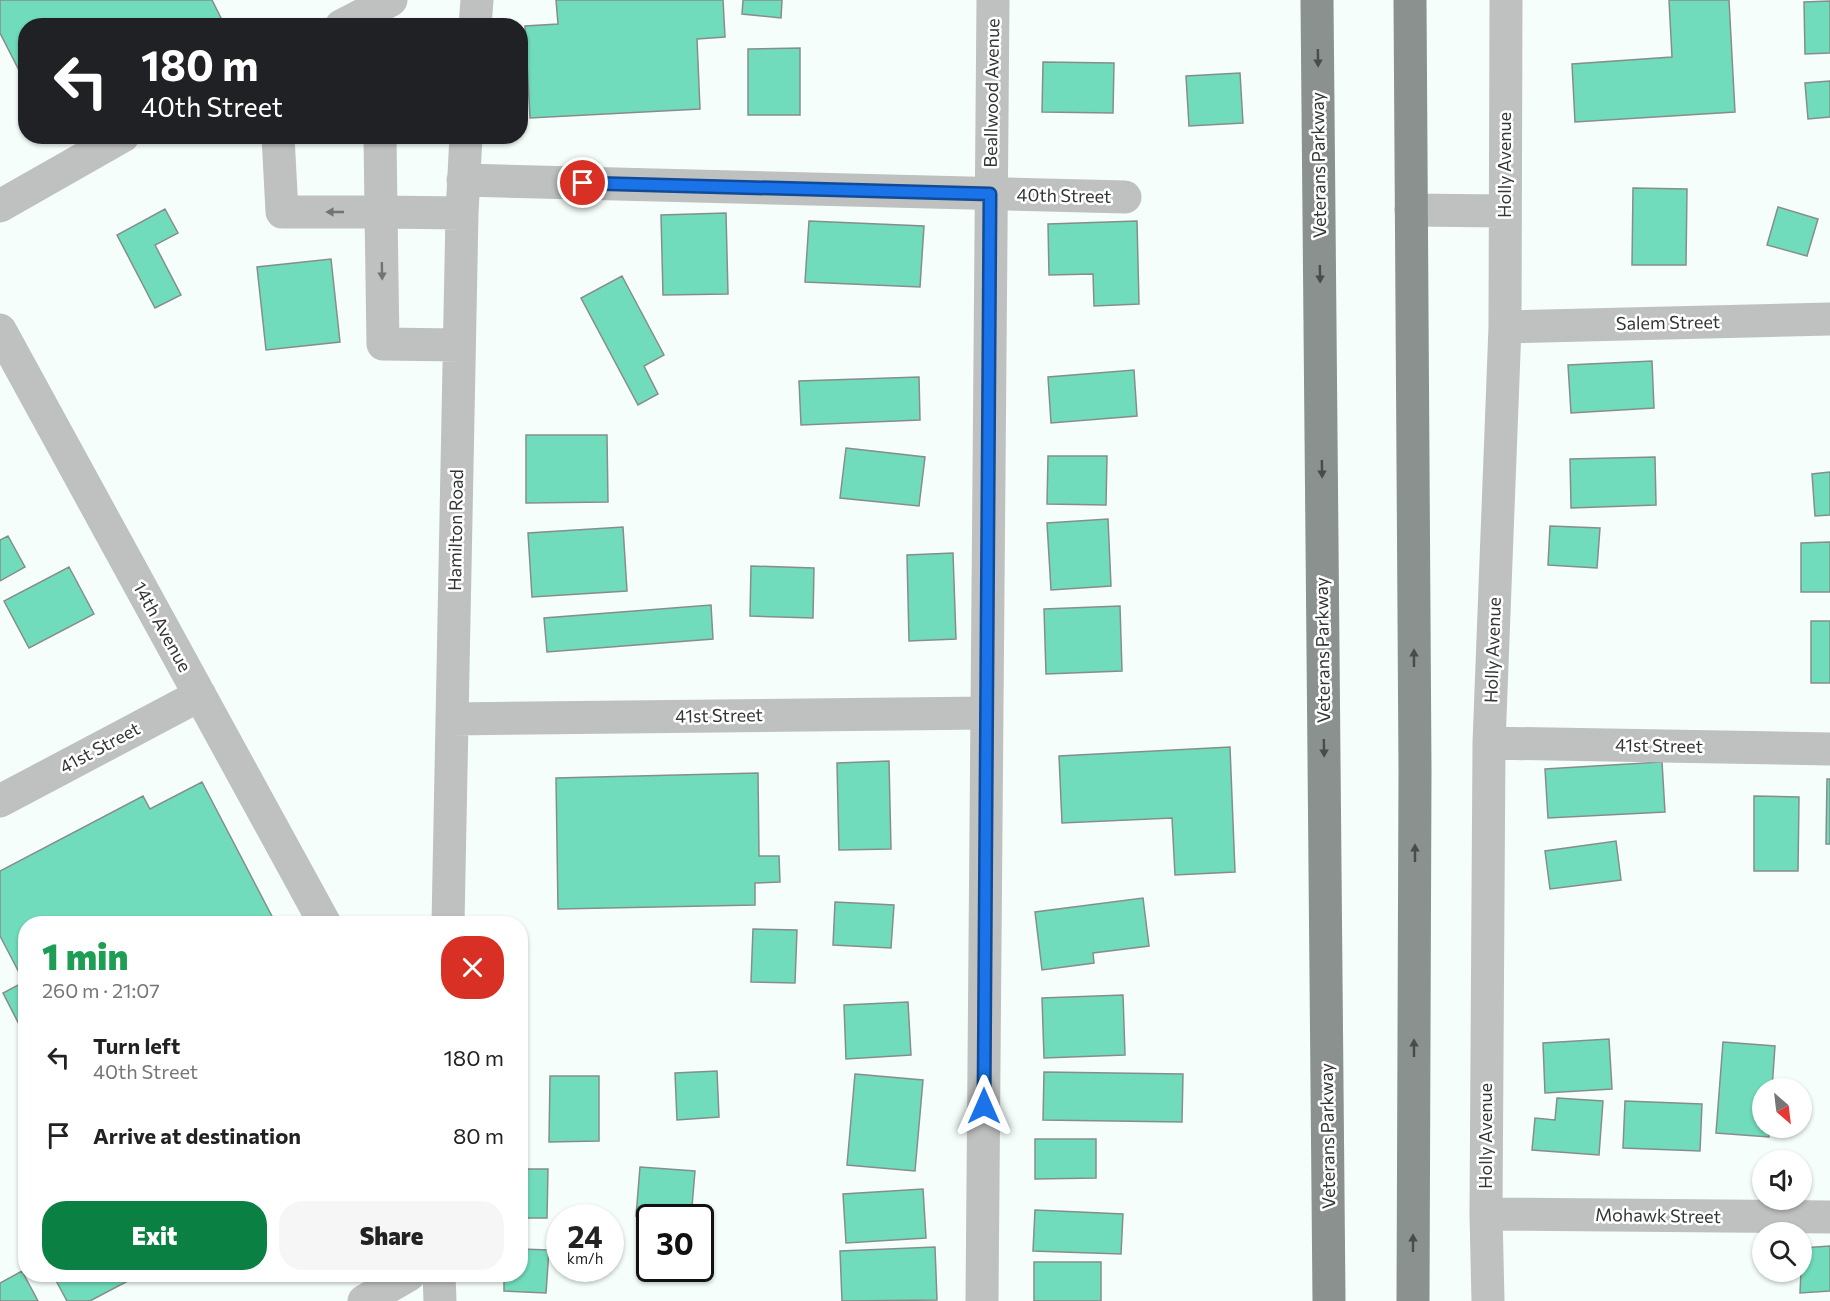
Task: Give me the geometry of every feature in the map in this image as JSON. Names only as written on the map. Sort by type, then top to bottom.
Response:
[{"type":"main road","name":"Veterans Parkway","points":[[1317,0],[1329,1301]]},
{"type":"main road","points":[[1410,0],[1415,759],[1413,1301]]},
{"type":"street","points":[[476,18],[477,0]]},
{"type":"street","name":"Beallwood Avenue","points":[[982,1301],[993,0]]},
{"type":"street","name":"Holly Avenue","points":[[1488,1301],[1486,1214],[1489,743],[1505,327],[1506,0]]},
{"type":"street","points":[[362,18],[383,10]]},
{"type":"street","points":[[0,206],[109,144]]},
{"type":"street","points":[[278,144],[282,212],[462,213]]},
{"type":"street","points":[[380,144],[383,344],[459,345]]},
{"type":"street","name":"Hamilton Road","points":[[448,916],[459,345],[465,144]]},
{"type":"street","name":"40th Street","points":[[463,180],[1125,197]]},
{"type":"street","points":[[1411,210],[1504,211]]},
{"type":"street","name":"Salem Street","points":[[1505,327],[1830,319]]},
{"type":"street","name":"14th Avenue","points":[[0,330],[321,916]]},
{"type":"street","name":"41st Street","points":[[0,801],[200,695]]},
{"type":"street","name":"41st Street","points":[[452,719],[987,713]]},
{"type":"street","name":"41st Street","points":[[1489,743],[1830,749]]},
{"type":"street","name":"Mohawk Street","points":[[1486,1214],[1830,1217]]},
{"type":"street","points":[[364,1301],[397,1282]]},
{"type":"street","points":[[439,1282],[440,1301]]},
{"type":"building","points":[[0,0],[212,0],[221,18],[18,18],[18,68],[0,33]]},
{"type":"building","points":[[556,0],[723,0],[725,37],[697,39],[700,109],[530,118],[528,26],[558,24]]},
{"type":"building","points":[[743,0],[782,0],[781,18],[742,14]]},
{"type":"building","points":[[1669,0],[1729,0],[1735,112],[1575,122],[1572,64],[1672,57]]},
{"type":"building","points":[[1830,1],[1830,53],[1805,54],[1804,2]]},
{"type":"building","points":[[800,48],[800,115],[748,115],[748,49]]},
{"type":"building","points":[[1043,62],[1114,63],[1113,113],[1042,112]]},
{"type":"building","points":[[1240,73],[1243,123],[1189,126],[1186,76]]},
{"type":"building","points":[[1830,81],[1830,117],[1808,119],[1805,83]]},
{"type":"building","points":[[1633,188],[1687,189],[1686,265],[1632,265]]},
{"type":"building","points":[[1778,207],[1818,219],[1807,256],[1767,245]]},
{"type":"building","points":[[165,209],[178,233],[155,245],[181,295],[155,308],[117,235]]},
{"type":"building","points":[[726,213],[728,294],[663,295],[661,215]]},
{"type":"building","points":[[809,221],[924,226],[920,287],[805,282]]},
{"type":"building","points":[[1137,221],[1139,304],[1094,306],[1093,274],[1049,275],[1048,224]]},
{"type":"building","points":[[331,259],[340,342],[266,350],[257,267]]},
{"type":"building","points":[[622,276],[664,355],[644,366],[658,394],[638,405],[581,298]]},
{"type":"building","points":[[1652,361],[1654,408],[1571,413],[1568,365]]},
{"type":"building","points":[[1134,370],[1137,416],[1051,423],[1048,377]]},
{"type":"building","points":[[919,377],[920,420],[801,425],[799,381]]},
{"type":"building","points":[[526,435],[607,435],[608,502],[526,503]]},
{"type":"building","points":[[846,448],[925,457],[919,506],[840,498]]},
{"type":"building","points":[[1048,456],[1107,456],[1106,505],[1047,504]]},
{"type":"building","points":[[1655,457],[1656,505],[1571,508],[1570,459]]},
{"type":"building","points":[[1830,472],[1830,515],[1815,516],[1812,474]]},
{"type":"building","points":[[1108,519],[1111,586],[1051,590],[1047,523]]},
{"type":"building","points":[[1550,526],[1600,528],[1597,568],[1548,565]]},
{"type":"building","points":[[623,527],[627,591],[532,597],[528,533]]},
{"type":"building","points":[[8,536],[25,567],[0,581],[0,540]]},
{"type":"building","points":[[1830,542],[1830,592],[1801,592],[1801,543]]},
{"type":"building","points":[[953,553],[956,639],[909,641],[907,555]]},
{"type":"building","points":[[751,566],[814,568],[813,618],[750,616]]},
{"type":"building","points":[[69,567],[94,614],[29,648],[4,601]]},
{"type":"building","points":[[711,605],[713,639],[547,652],[544,618]]},
{"type":"building","points":[[1120,606],[1122,671],[1046,674],[1044,609]]},
{"type":"building","points":[[1811,621],[1830,621],[1830,683],[1811,683]]},
{"type":"building","points":[[1230,747],[1235,872],[1175,875],[1172,818],[1062,823],[1059,756]]},
{"type":"building","points":[[889,761],[891,849],[839,850],[837,763]]},
{"type":"building","points":[[1662,762],[1665,812],[1548,818],[1545,769]]},
{"type":"building","points":[[758,773],[759,856],[779,856],[780,882],[755,883],[755,905],[558,909],[556,778]]},
{"type":"building","points":[[1827,779],[1830,779],[1830,844],[1826,844]]},
{"type":"building","points":[[202,782],[272,916],[18,916],[18,970],[0,936],[0,871],[143,796],[150,809]]},
{"type":"building","points":[[1754,796],[1799,797],[1798,871],[1754,871]]},
{"type":"building","points":[[1616,841],[1621,880],[1550,889],[1545,851]]},
{"type":"building","points":[[1143,898],[1149,946],[1093,953],[1094,963],[1042,970],[1035,912]]},
{"type":"building","points":[[835,902],[894,905],[891,948],[833,945]]},
{"type":"building","points":[[753,929],[797,930],[795,983],[751,982]]},
{"type":"building","points":[[18,985],[18,1022],[3,993]]},
{"type":"building","points":[[1123,995],[1125,1055],[1044,1058],[1042,998]]},
{"type":"building","points":[[908,1002],[911,1055],[846,1059],[844,1005]]},
{"type":"building","points":[[1609,1039],[1612,1089],[1545,1093],[1543,1043]]},
{"type":"building","points":[[1723,1042],[1775,1046],[1773,1078],[1752,1078],[1752,1136],[1716,1133]]},
{"type":"building","points":[[717,1071],[719,1117],[677,1120],[675,1073]]},
{"type":"building","points":[[1044,1072],[1183,1074],[1182,1122],[1043,1120]]},
{"type":"building","points":[[855,1074],[923,1080],[915,1171],[847,1165]]},
{"type":"building","points":[[550,1076],[599,1076],[599,1141],[549,1142]]},
{"type":"building","points":[[1557,1098],[1603,1101],[1599,1155],[1532,1150],[1535,1118],[1555,1120]]},
{"type":"building","points":[[1625,1101],[1702,1104],[1700,1151],[1623,1148]]},
{"type":"building","points":[[1035,1139],[1096,1139],[1096,1178],[1035,1179]]},
{"type":"building","points":[[640,1167],[695,1171],[692,1204],[637,1204]]},
{"type":"building","points":[[528,1169],[548,1169],[546,1218],[528,1218]]},
{"type":"building","points":[[923,1189],[926,1238],[846,1243],[843,1194]]},
{"type":"building","points":[[1035,1210],[1123,1214],[1121,1254],[1033,1251]]},
{"type":"building","points":[[1830,1246],[1830,1291],[1800,1293],[1800,1282],[1812,1282],[1812,1247]]},
{"type":"building","points":[[935,1247],[937,1300],[842,1301],[840,1251]]},
{"type":"building","points":[[528,1249],[546,1250],[546,1293],[504,1291],[504,1282],[528,1282]]},
{"type":"building","points":[[1034,1262],[1101,1262],[1101,1301],[1034,1301]]},
{"type":"building","points":[[18,1273],[18,1282],[28,1282],[38,1301],[0,1301],[0,1283]]},
{"type":"building","points":[[57,1282],[126,1282],[90,1301],[67,1301]]},
{"type":"route","points":[[583,183],[990,194],[984,1106]]}]
